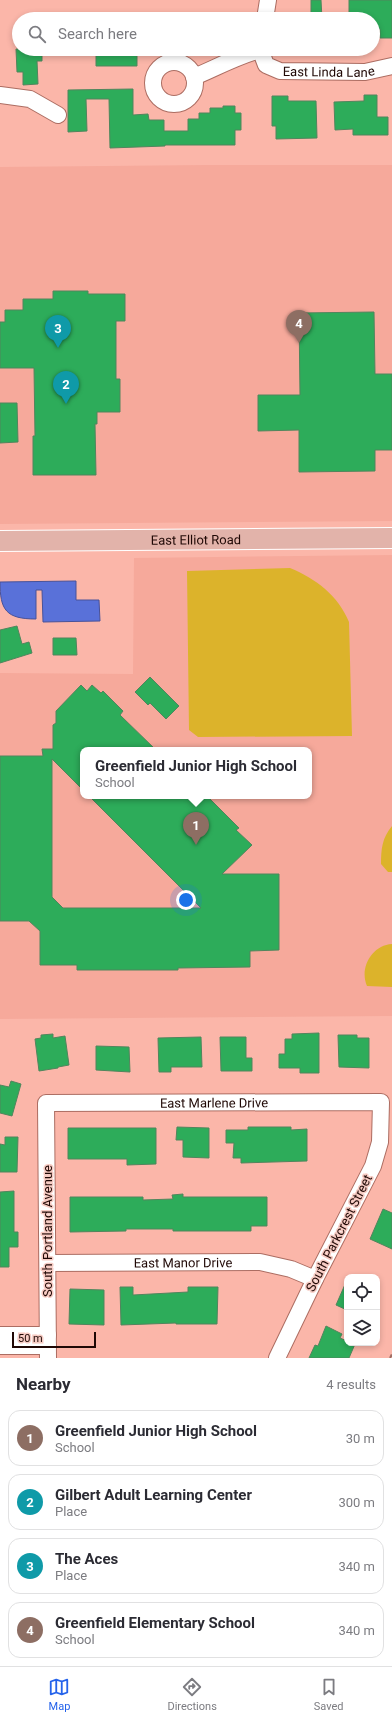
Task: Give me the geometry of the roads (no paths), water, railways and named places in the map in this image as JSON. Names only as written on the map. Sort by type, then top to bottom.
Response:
[{"type":"main road","name":"East Elliot Road","points":[[0,541],[392,538]]},
{"type":"street","points":[[266,12],[268,0]]},
{"type":"street","points":[[194,77],[219,67],[238,56]]},
{"type":"street","name":"East Linda Lane","points":[[263,56],[266,65],[280,72],[365,72],[392,66]]},
{"type":"street","points":[[0,95],[30,99],[58,115]]},
{"type":"street","name":"East Marlene Drive","points":[[46,1103],[381,1102]]},
{"type":"street","name":"South Parkcrest Street","points":[[277,1358],[373,1166],[380,1142],[381,1102]]},
{"type":"street","name":"South Portland Avenue","points":[[46,1103],[48,1346]]},
{"type":"street","name":"East Manor Drive","points":[[48,1263],[260,1262],[291,1269],[315,1280]]},
{"type":"street","points":[[4,1341],[48,1346]]},
{"type":"water","points":[[76,581],[76,600],[99,600],[100,621],[43,622],[42,590],[36,590],[36,619],[26,619],[11,615],[3,606],[1,600],[0,582]]},
{"type":"place","name":"Greenfield Elementary School","points":[[299,343]]},
{"type":"place","name":"The Aces","points":[[58,348]]},
{"type":"place","name":"Gilbert Adult Learning Center","points":[[66,404]]},
{"type":"place","name":"Greenfield Junior High School","points":[[196,845]]}]
